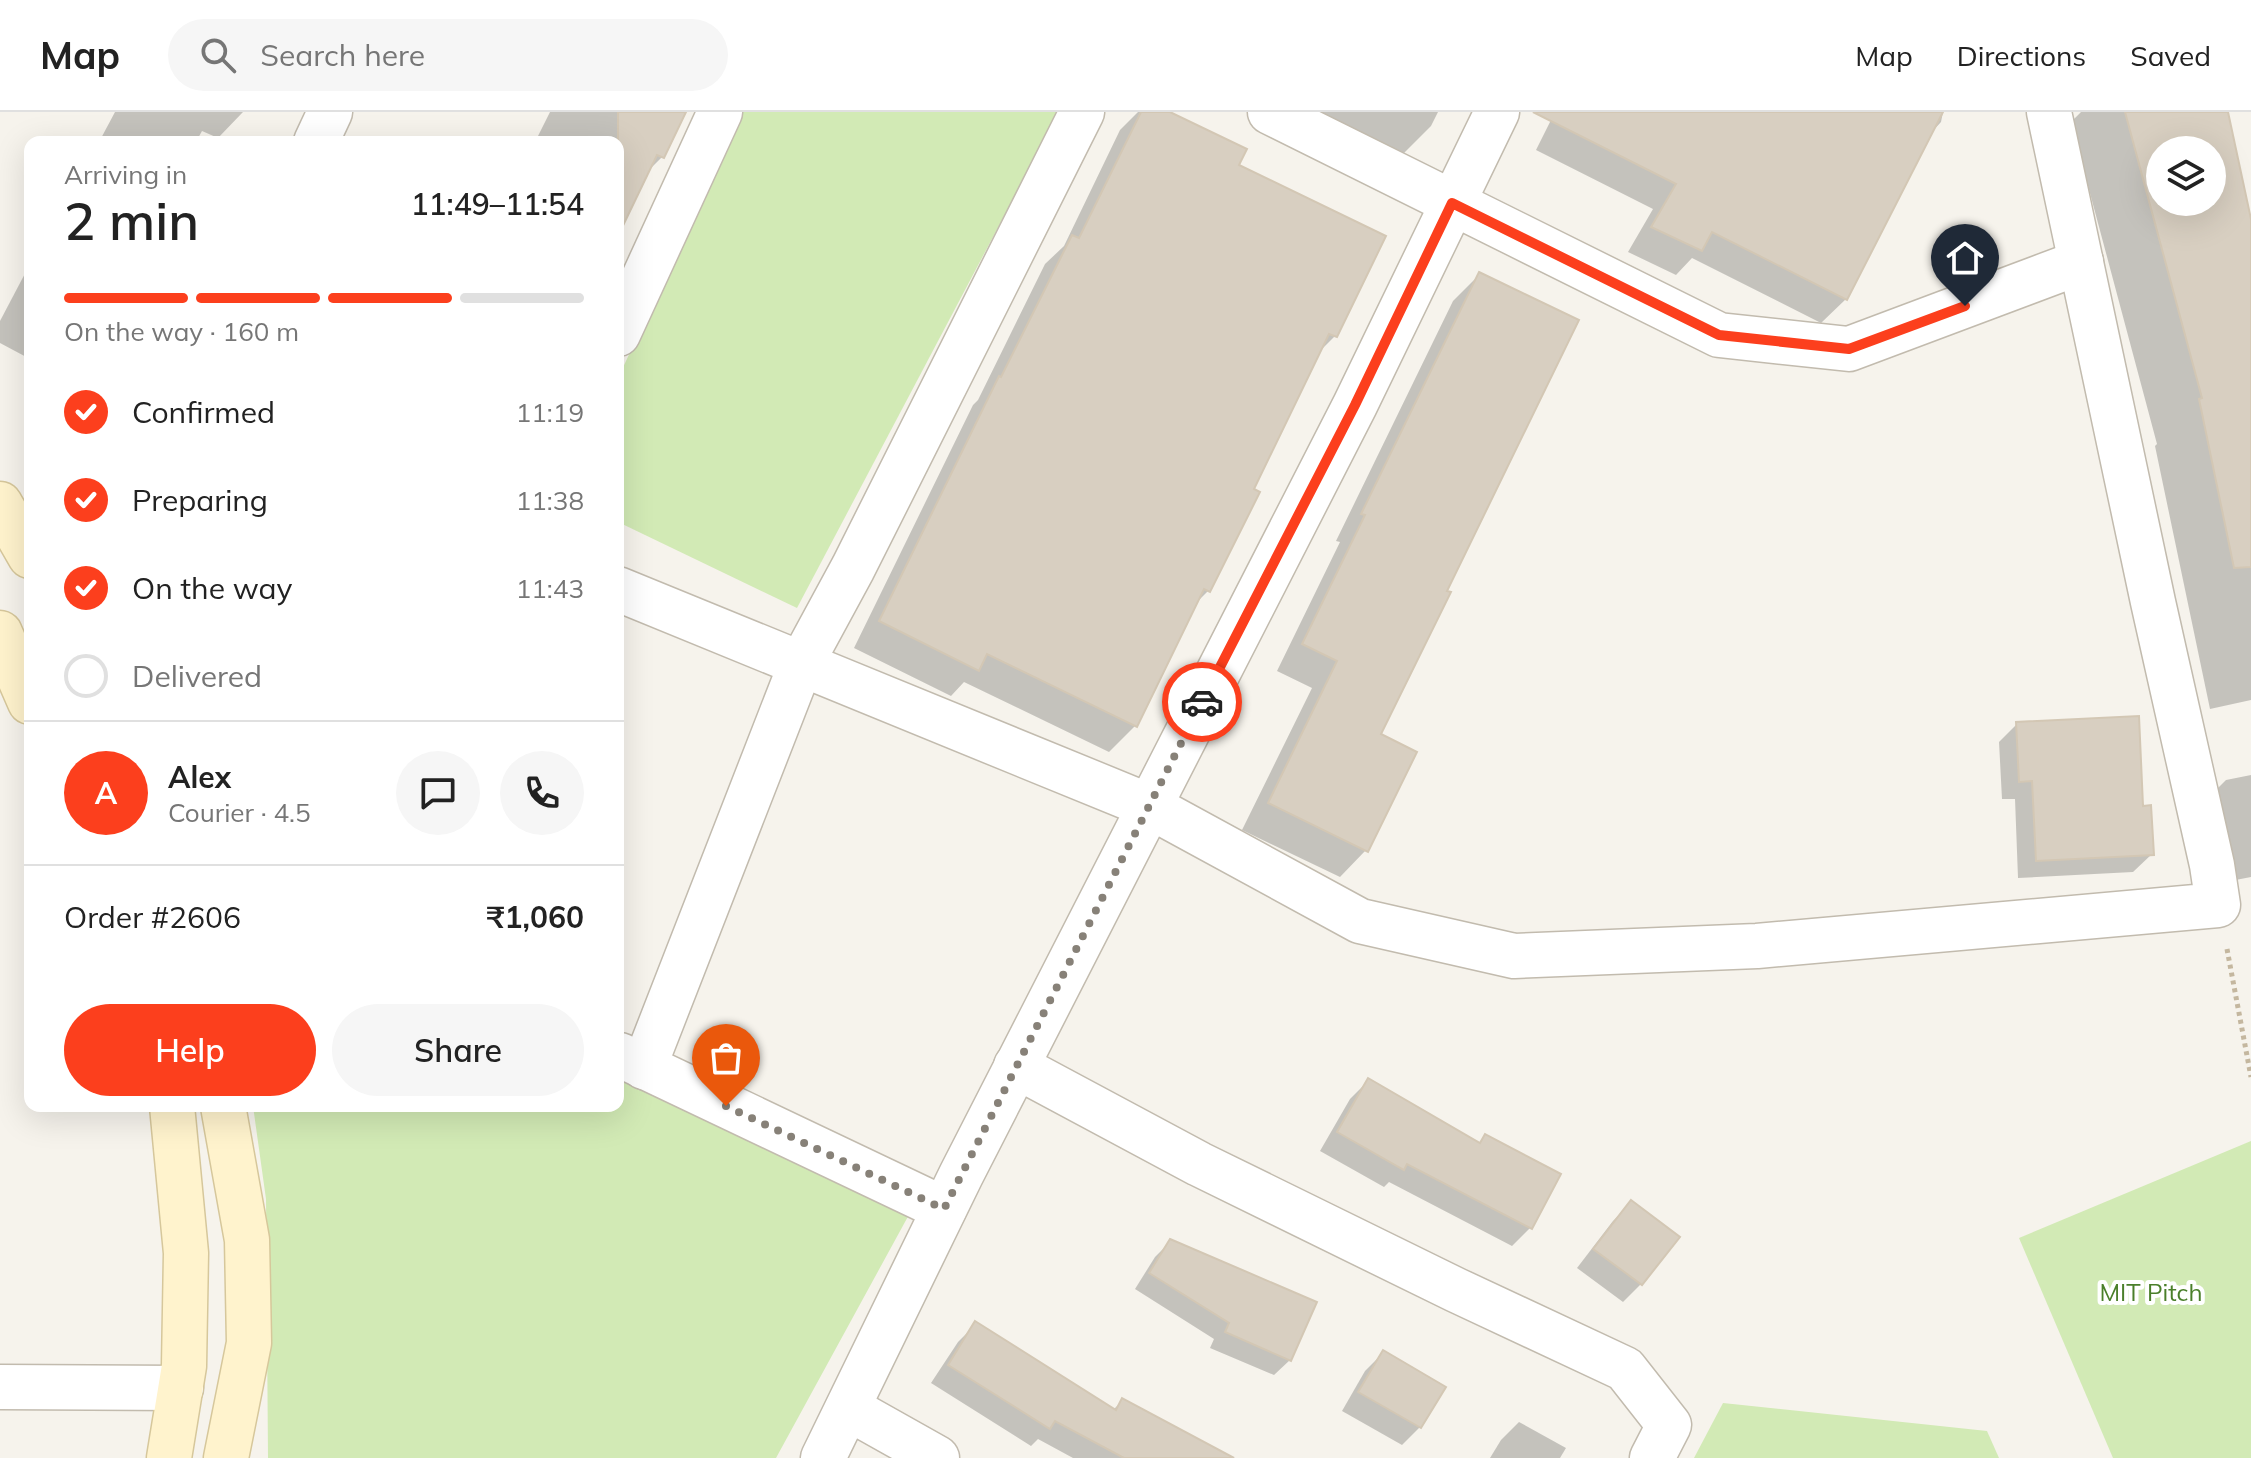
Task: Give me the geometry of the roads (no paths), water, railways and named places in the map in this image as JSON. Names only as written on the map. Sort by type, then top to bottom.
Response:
[{"type":"main road","points":[[0,504],[24,546]]},
{"type":"main road","points":[[0,633],[24,688]]},
{"type":"main road","points":[[169,1458],[184,1366],[186,1253],[173,1112]]},
{"type":"main road","points":[[224,1112],[247,1240],[249,1343],[226,1458]]},
{"type":"street","points":[[319,136],[330,112]]},
{"type":"street","points":[[624,321],[720,112]]},
{"type":"street","points":[[944,1209],[631,1060],[801,664],[853,568],[1082,112]]},
{"type":"street","points":[[1270,112],[1719,335],[1849,349],[2081,262]]},
{"type":"street","points":[[823,1458],[1016,1066],[1355,405],[1497,112]]},
{"type":"street","points":[[624,591],[1149,806],[1360,921],[1514,956],[1757,946],[2235,901],[2212,865],[2049,112]]},
{"type":"street","points":[[1016,1066],[1199,1164],[1625,1369],[1669,1425],[1652,1458]]},
{"type":"street","points":[[0,1387],[181,1388]]},
{"type":"street","points":[[848,1408],[937,1458]]},
{"type":"park label","name":"MIT Pitch","points":[[2151,1293]]}]
